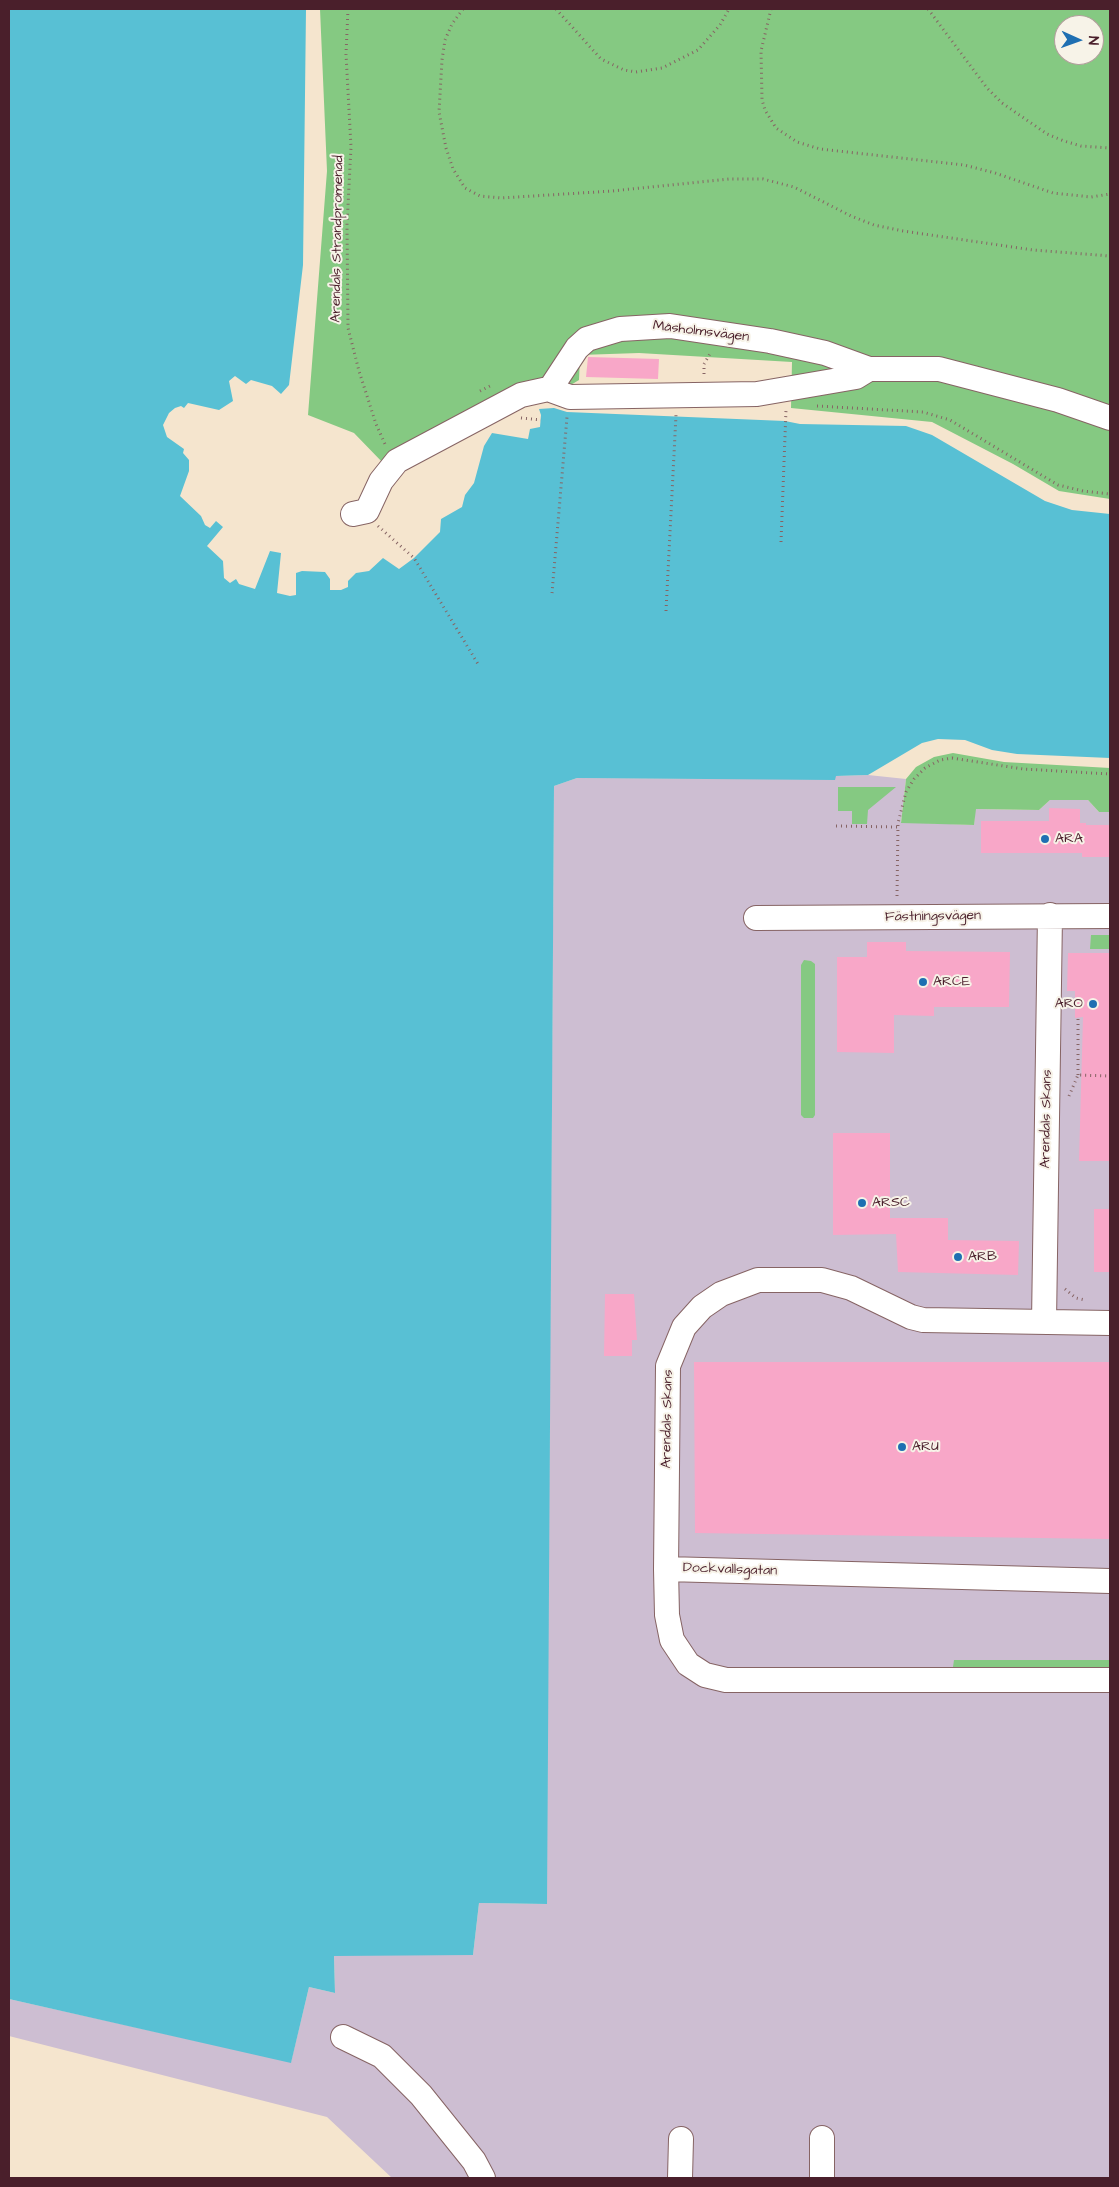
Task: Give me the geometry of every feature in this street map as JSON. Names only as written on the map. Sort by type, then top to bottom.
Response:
[{"type":"street","name":"Måsholmsvägen","points":[[548,389],[552,386],[577,348],[587,339],[604,332],[646,326],[662,326],[770,341],[826,353],[869,369],[938,369],[1058,400],[1110,418]]},
{"type":"street","points":[[360,512],[380,481],[397,461],[521,396],[548,389],[570,397],[756,394],[856,377],[869,369]]},
{"type":"street","name":"Arendals Skans","points":[[1044,1322],[1050,916]]},
{"type":"street","name":"Fästningsvägen","points":[[756,918],[1110,916]]},
{"type":"street","name":"Arendals Skans","points":[[666,1569],[668,1366],[684,1327],[711,1300],[758,1280],[812,1280],[851,1288],[911,1317],[923,1320],[1110,1324]]},
{"type":"street","name":"Dockvallsgatan","points":[[1110,1581],[666,1569],[667,1615],[672,1640],[688,1664],[705,1675],[726,1680],[1110,1680]]},
{"type":"street","points":[[343,2037],[382,2056],[421,2095],[474,2161],[482,2178]]},
{"type":"street","points":[[680,2178],[681,2138]]},
{"type":"street","points":[[822,2138],[822,2178]]},
{"type":"path","name":"Arendals Strandpromenad","points":[[348,9],[346,54],[351,147],[347,224],[348,328],[376,424],[387,449],[397,461]]},
{"type":"path","points":[[463,9],[452,24],[445,40],[439,112],[446,148],[453,169],[466,188],[480,196],[501,198],[612,191],[729,179],[763,179],[794,187],[851,216],[896,230],[1033,250],[1110,256]]},
{"type":"path","points":[[556,9],[601,59],[624,70],[636,72],[662,68],[698,50],[720,25],[729,9]]},
{"type":"path","points":[[771,9],[761,51],[762,100],[765,110],[776,128],[797,142],[820,149],[964,166],[1053,193],[1092,197],[1110,194]]},
{"type":"path","points":[[928,9],[987,88],[1002,103],[1047,134],[1081,146],[1110,148]]},
{"type":"path","points":[[703,395],[704,364],[720,334]]},
{"type":"path","points":[[812,406],[923,412],[950,420],[1058,484],[1083,491],[1110,494]]},
{"type":"path","points":[[552,593],[567,412]]},
{"type":"path","points":[[666,611],[676,417]]},
{"type":"path","points":[[781,542],[785,421]]},
{"type":"path","points":[[360,512],[414,558],[478,664]]},
{"type":"path","points":[[900,918],[900,906],[897,901],[898,827],[906,792],[914,779],[925,768],[940,760],[952,758],[1024,769],[1110,774]]},
{"type":"path","points":[[836,826],[898,827]]},
{"type":"path","points":[[1065,1103],[1078,1076],[1078,1018]]},
{"type":"path","points":[[1078,1076],[1110,1076]]},
{"type":"path","points":[[1062,1284],[1076,1298],[1087,1300]]},
{"type":"shaded area","points":[[868,775],[906,779],[901,822],[974,825],[975,809],[1039,810],[1050,800],[1088,800],[1099,812],[1110,812],[1110,2178],[392,2178],[327,2117],[9,2036],[9,1999],[291,2062],[309,1987],[335,1993],[334,1955],[473,1955],[479,1903],[546,1904],[554,786],[577,778],[835,779],[835,776]]},
{"type":"green space","points":[[320,9],[1110,9],[1110,499],[1059,491],[1013,464],[932,422],[791,408],[792,362],[639,353],[580,355],[579,380],[564,389],[384,464],[354,433],[308,415],[327,171]]},
{"type":"green space","points":[[953,753],[1004,762],[1110,768],[1110,812],[1099,812],[1088,800],[1050,800],[1039,810],[976,809],[974,825],[901,823],[906,779],[916,767],[934,757]]},
{"type":"green space","points":[[838,787],[896,787],[868,810],[867,824],[852,824],[852,811],[838,811]]},
{"type":"green space","points":[[1091,935],[1110,935],[1110,949],[1090,949]]},
{"type":"green space","points":[[804,960],[815,964],[815,1115],[813,1118],[804,1118],[801,1115],[801,965]]},
{"type":"green space","points":[[954,1660],[1110,1660],[1110,1670],[958,1669],[953,1667]]},
{"type":"water","points":[[9,9],[306,9],[303,265],[289,385],[281,394],[272,386],[251,380],[246,384],[235,376],[229,381],[233,401],[219,410],[188,403],[184,408],[181,406],[175,408],[169,413],[163,425],[167,437],[184,449],[183,453],[189,460],[189,471],[180,496],[201,516],[205,525],[210,528],[216,521],[223,527],[207,546],[223,561],[224,578],[230,583],[236,579],[239,584],[255,589],[270,551],[281,553],[277,593],[290,596],[296,595],[296,573],[302,571],[325,572],[330,579],[330,590],[341,590],[348,587],[348,581],[356,573],[369,571],[383,558],[399,569],[414,558],[440,532],[441,519],[462,507],[465,495],[474,483],[484,446],[492,433],[528,439],[530,429],[540,427],[541,415],[539,409],[554,408],[567,412],[785,421],[800,424],[906,426],[932,435],[1045,501],[1072,510],[1110,514],[1110,758],[1017,754],[992,750],[965,740],[938,739],[922,743],[868,775],[836,776],[835,780],[577,778],[554,786],[547,1904],[479,1903],[473,1955],[334,1956],[335,1993],[309,1987],[291,2063],[9,1999]]},
{"type":"building","points":[[588,357],[659,359],[658,379],[586,377]]},
{"type":"building","name":"ARA","points":[[1049,808],[1080,809],[1080,823],[1086,823],[1086,825],[1110,825],[1110,857],[1082,857],[1082,853],[981,853],[981,821],[1049,821]]},
{"type":"building","name":"ARCE","points":[[867,942],[906,942],[906,951],[1010,952],[1009,1007],[934,1007],[934,1016],[894,1015],[894,1053],[837,1052],[837,957],[867,957]]},
{"type":"building","name":"ARO","points":[[1068,953],[1110,953],[1110,1161],[1079,1161],[1083,1017],[1075,1018],[1075,991],[1067,991]]},
{"type":"building","points":[[833,1133],[890,1133],[890,1218],[948,1218],[948,1240],[1019,1241],[1018,1275],[898,1272],[896,1234],[833,1235]]},
{"type":"building","points":[[1094,1209],[1110,1209],[1110,1272],[1094,1272]]},
{"type":"building","points":[[605,1294],[634,1294],[637,1340],[632,1340],[632,1356],[604,1356]]},
{"type":"building","name":"ARU","points":[[694,1362],[1110,1362],[1110,1539],[695,1533]]},
{"type":"place","name":"ARA","points":[[1045,839]]},
{"type":"place","name":"ARCE","points":[[923,982]]},
{"type":"place","name":"ARO","points":[[1093,1004]]},
{"type":"place","name":"ARSC","points":[[862,1203]]},
{"type":"place","name":"ARB","points":[[958,1257]]},
{"type":"place","name":"ARU","points":[[902,1447]]}]
